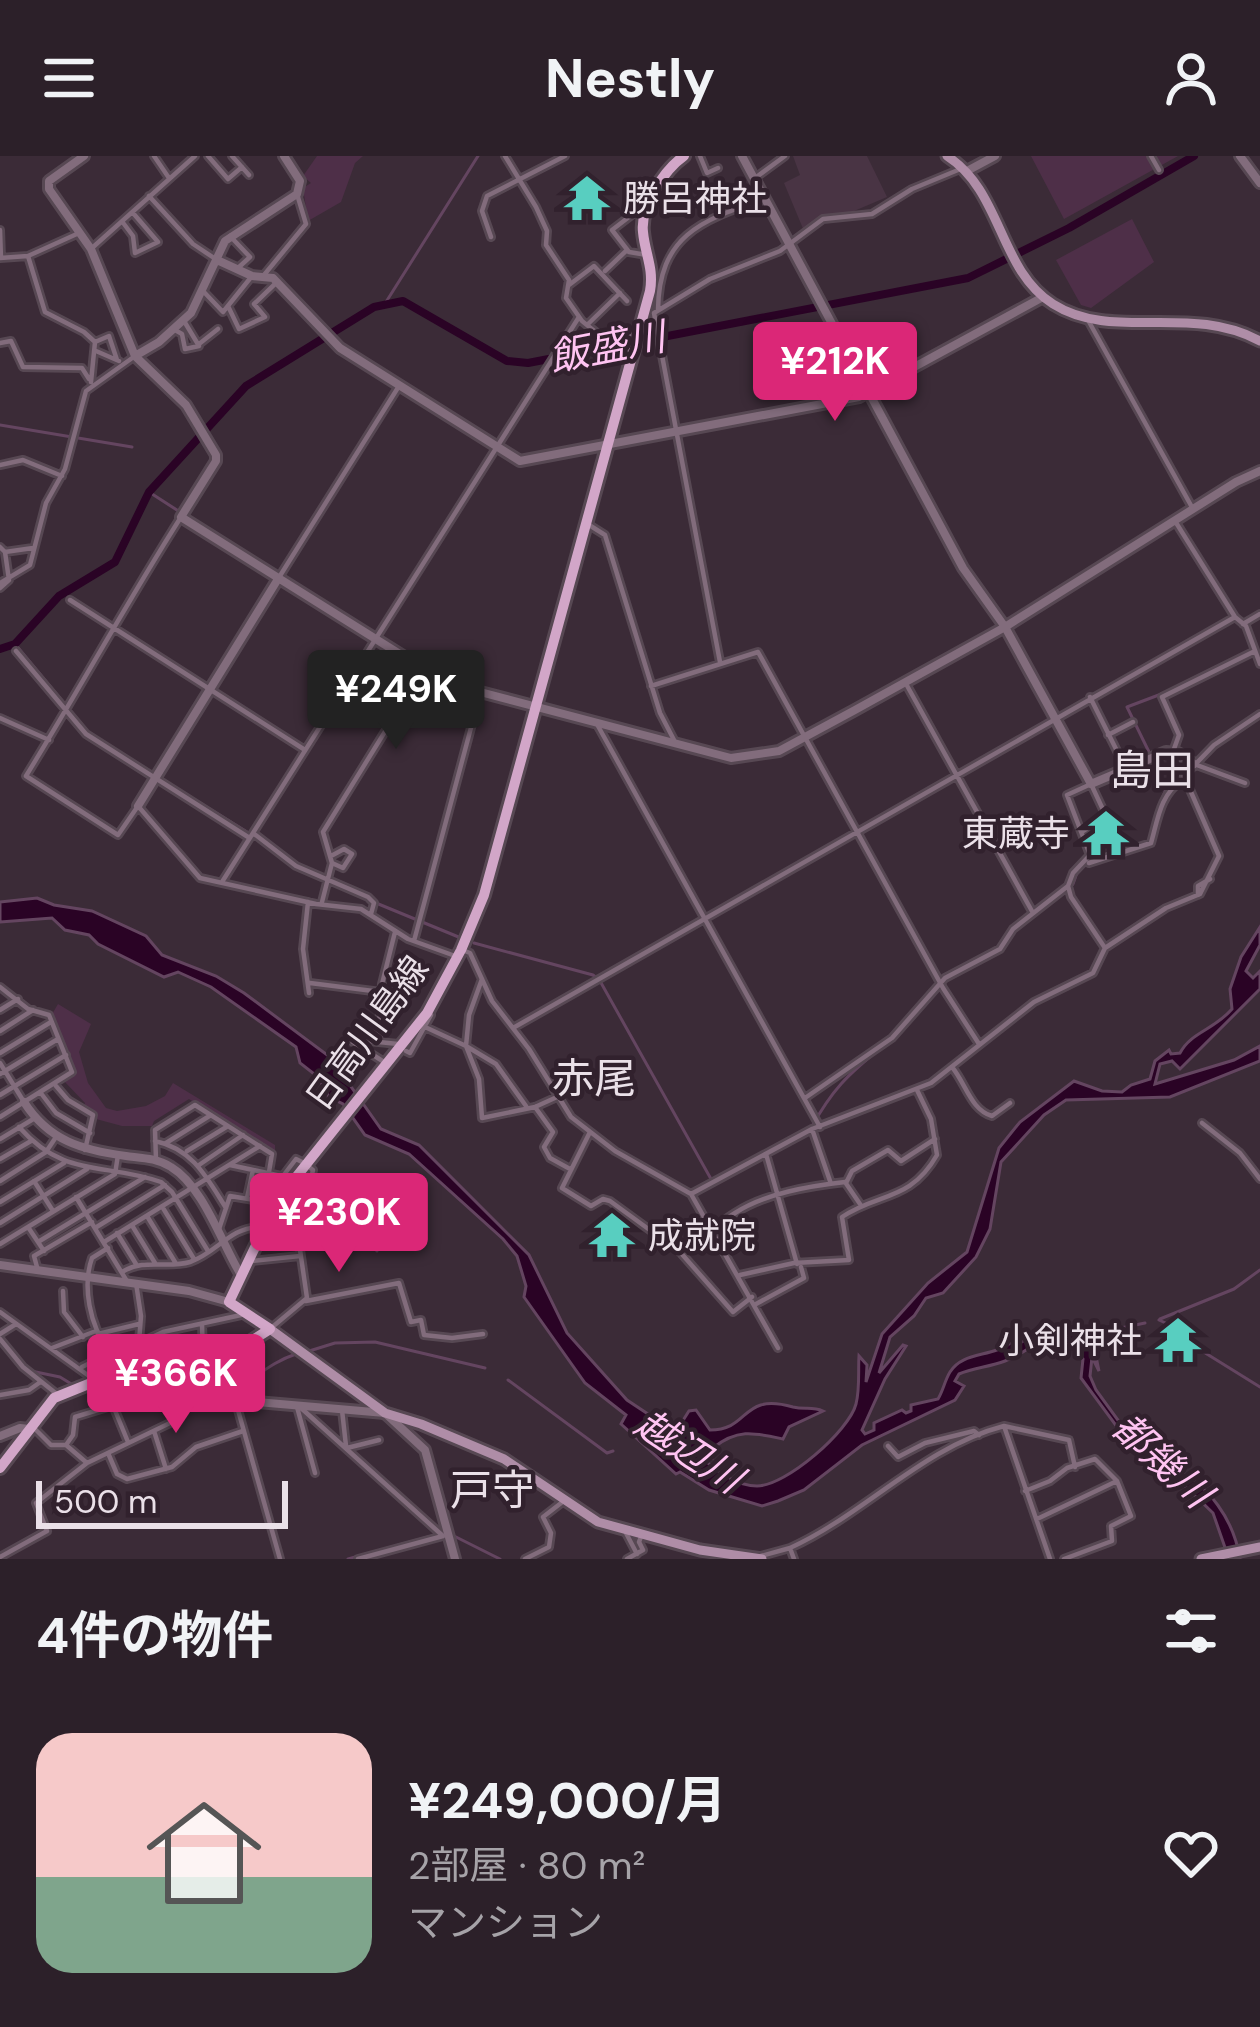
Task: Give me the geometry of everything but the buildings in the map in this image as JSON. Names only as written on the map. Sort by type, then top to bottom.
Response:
[{"type":"main road","points":[[648,206],[673,165],[684,156]]},
{"type":"main road","points":[[947,156],[965,170],[992,209],[1018,264],[1043,297],[1088,319],[1195,320],[1229,327],[1260,341]]},
{"type":"main road","name":"日高川島線","points":[[229,1302],[277,1201],[387,1067],[446,981],[493,872],[652,285],[642,224],[648,206]]},
{"type":"main road","points":[[229,1302],[385,1413],[504,1459],[598,1522],[720,1557],[762,1559]]},
{"type":"main road","points":[[0,1468],[58,1396],[96,1381],[139,1396],[200,1397],[206,1372],[270,1328]]},
{"type":"main road","points":[[1201,1559],[1260,1547]]},
{"type":"street","points":[[84,156],[48,183],[54,199],[91,249],[135,356],[176,392],[200,424],[216,461],[28,778],[118,835],[399,386]]},
{"type":"street","points":[[154,156],[169,178]]},
{"type":"street","points":[[91,249],[195,156]]},
{"type":"street","points":[[208,156],[228,179],[242,167]]},
{"type":"street","points":[[232,156],[249,175]]},
{"type":"street","points":[[265,275],[306,224],[297,194],[300,181],[284,156]]},
{"type":"street","points":[[505,156],[538,212],[548,234],[546,245],[569,285]]},
{"type":"street","points":[[491,237],[482,204],[493,191],[565,156]]},
{"type":"street","points":[[700,156],[706,173],[718,168]]},
{"type":"street","points":[[742,156],[963,568],[1005,627],[1090,784],[1106,816],[1083,831]]},
{"type":"street","points":[[755,178],[785,156]]},
{"type":"street","points":[[720,662],[654,313],[722,273],[760,261],[823,219],[872,214],[911,190],[995,156]]},
{"type":"street","points":[[1151,156],[1159,170]]},
{"type":"street","points":[[1240,156],[1260,183]]},
{"type":"street","points":[[91,384],[103,381],[121,362],[184,321],[230,236],[297,194]]},
{"type":"street","points":[[149,196],[204,255],[278,282],[332,343],[514,459],[527,461],[868,393],[1043,297]]},
{"type":"street","points":[[658,310],[661,281],[683,236],[711,218],[766,198]]},
{"type":"street","points":[[648,206],[612,230],[627,250],[649,254]]},
{"type":"street","points":[[122,223],[133,236],[135,253],[158,242],[133,213]]},
{"type":"street","points":[[0,230],[0,258],[28,256],[80,233]]},
{"type":"street","points":[[230,236],[250,257],[238,268]]},
{"type":"street","points":[[604,272],[627,250]]},
{"type":"street","points":[[28,256],[45,312],[84,332],[95,346],[121,362]]},
{"type":"street","points":[[627,301],[594,266],[569,285],[566,298],[586,325],[606,339],[637,334]]},
{"type":"street","points":[[203,291],[223,312],[252,276]]},
{"type":"street","points":[[228,306],[239,329],[266,317],[254,304],[278,282]]},
{"type":"street","points":[[586,325],[620,293]]},
{"type":"street","points":[[222,882],[579,317]]},
{"type":"street","points":[[1088,319],[1193,509]]},
{"type":"street","points":[[184,321],[198,345]]},
{"type":"street","points":[[175,329],[182,334],[184,349],[198,345],[218,329]]},
{"type":"street","points":[[95,346],[109,337],[121,362]]},
{"type":"street","points":[[0,343],[11,341],[22,367],[82,368],[91,384]]},
{"type":"street","points":[[0,586],[30,565],[46,503],[62,476],[91,384],[95,346]]},
{"type":"street","points":[[0,465],[23,460],[62,476]]},
{"type":"street","points":[[181,517],[446,683],[676,747],[750,758],[779,751],[1005,627],[1260,471]]},
{"type":"street","points":[[1175,520],[1244,624],[1260,664]]},
{"type":"street","points":[[586,523],[605,535],[651,686],[676,747]]},
{"type":"street","points":[[9,578],[3,549],[33,548]]},
{"type":"street","points":[[70,600],[305,750]]},
{"type":"street","points":[[1244,624],[1260,614]]},
{"type":"street","points":[[513,1028],[1235,616]]},
{"type":"street","points":[[16,651],[86,734],[296,866],[373,900],[371,914]]},
{"type":"street","points":[[1173,752],[1179,735],[1162,697],[1255,651]]},
{"type":"street","points":[[651,686],[758,652],[940,984],[980,1044]]},
{"type":"street","points":[[321,904],[331,860],[322,832],[423,670]]},
{"type":"street","points":[[905,682],[1034,914]]},
{"type":"street","points":[[390,950],[411,940],[480,694]]},
{"type":"street","points":[[1090,698],[1125,767]]},
{"type":"street","points":[[1083,863],[1151,843],[1161,806],[1172,788],[1194,764],[1260,714]]},
{"type":"street","points":[[0,718],[49,740]]},
{"type":"street","points":[[1108,735],[1133,722]]},
{"type":"street","points":[[598,726],[805,1098],[831,1182]]},
{"type":"street","points":[[805,1098],[892,1038],[940,984],[996,952],[1012,929],[1068,886],[1090,855],[1067,795],[1125,767],[1173,752],[1245,783]]},
{"type":"street","points":[[691,1194],[816,1128],[917,1090],[1034,1002],[1093,973],[1106,948],[1161,910],[1198,895],[1219,859],[1218,848],[1184,780]]},
{"type":"street","points":[[139,806],[200,878],[308,902],[361,908],[411,940],[470,953],[492,1001],[556,1097],[589,1134],[691,1194],[778,1348]]},
{"type":"street","points":[[1068,886],[1106,948]]},
{"type":"street","points":[[308,902],[303,949],[309,993]]},
{"type":"street","points":[[378,1039],[381,992],[395,932]]},
{"type":"street","points":[[482,979],[469,1015],[466,1046],[476,1065],[482,1118],[531,1108],[556,1097]]},
{"type":"street","points":[[406,1051],[410,1053],[425,1027],[446,981]]},
{"type":"street","points":[[310,983],[381,992]]},
{"type":"street","points":[[0,988],[47,1014],[72,1072],[0,1117]]},
{"type":"street","points":[[0,1010],[18,999]]},
{"type":"street","points":[[0,1030],[33,1010]]},
{"type":"street","points":[[0,1053],[51,1022]]},
{"type":"street","points":[[425,1027],[502,1070],[553,1132],[544,1147],[547,1153],[570,1170]]},
{"type":"street","points":[[2,1072],[58,1039]]},
{"type":"street","points":[[387,1067],[350,1039],[398,1044]]},
{"type":"street","points":[[0,1095],[66,1055]]},
{"type":"street","points":[[0,1063],[34,1118],[56,1137],[85,1150],[156,1160],[177,1171],[243,1277]]},
{"type":"street","points":[[952,1067],[985,1115],[992,1116],[1010,1102]]},
{"type":"street","points":[[54,1084],[68,1100],[93,1115],[85,1150]]},
{"type":"street","points":[[740,1275],[849,1260],[842,1217],[861,1206],[893,1198],[922,1176],[937,1155],[932,1119],[917,1090]]},
{"type":"street","points":[[40,1092],[56,1113],[90,1132]]},
{"type":"street","points":[[156,1160],[155,1130],[195,1105],[272,1154],[268,1172]]},
{"type":"street","points":[[166,1143],[212,1115]]},
{"type":"street","points":[[0,1139],[34,1118]]},
{"type":"street","points":[[1202,1123],[1240,1153],[1260,1177]]},
{"type":"street","points":[[184,1153],[228,1126]]},
{"type":"street","points":[[19,1127],[64,1162],[165,1185],[208,1251]]},
{"type":"street","points":[[589,1134],[562,1188],[589,1205],[610,1201],[680,1252],[733,1312],[803,1278],[766,1152]]},
{"type":"street","points":[[199,1165],[243,1135]]},
{"type":"street","points":[[0,1181],[46,1152],[56,1137]]},
{"type":"street","points":[[846,1183],[852,1171],[888,1150],[901,1161],[935,1139]]},
{"type":"street","points":[[0,1160],[32,1141]]},
{"type":"street","points":[[155,1141],[199,1165],[226,1208]]},
{"type":"street","points":[[104,1351],[88,1277],[92,1258],[117,1234],[260,1146]]},
{"type":"street","points":[[115,1174],[118,1155]]},
{"type":"street","points":[[262,1227],[281,1176],[296,1159],[302,1162]]},
{"type":"street","points":[[0,1202],[64,1162]]},
{"type":"street","points":[[230,1165],[281,1176]]},
{"type":"street","points":[[306,1301],[299,1227],[313,1170],[309,1167]]},
{"type":"street","points":[[0,1223],[87,1169]]},
{"type":"street","points":[[247,1198],[253,1170]]},
{"type":"street","points":[[0,1244],[115,1174]]},
{"type":"street","points":[[38,1243],[145,1177]]},
{"type":"street","points":[[34,1181],[53,1211]]},
{"type":"street","points":[[680,1252],[735,1212],[777,1196],[831,1182],[846,1183]]},
{"type":"street","points":[[846,1183],[861,1206]]},
{"type":"street","points":[[38,1270],[34,1256],[165,1185]]},
{"type":"street","points":[[217,1230],[230,1196],[304,1208]]},
{"type":"street","points":[[76,1197],[132,1283],[139,1342],[150,1372],[191,1366],[206,1372]]},
{"type":"street","points":[[162,1207],[194,1259]]},
{"type":"street","points":[[147,1216],[175,1262]]},
{"type":"street","points":[[132,1225],[155,1263]]},
{"type":"street","points":[[28,1227],[44,1251]]},
{"type":"street","points":[[122,1272],[136,1264],[194,1259],[242,1228],[299,1227]]},
{"type":"street","points":[[117,1234],[136,1264]]},
{"type":"street","points":[[250,1261],[300,1256]]},
{"type":"street","points":[[0,1265],[229,1302]]},
{"type":"street","points":[[270,1328],[306,1301],[399,1283],[411,1322],[421,1320],[424,1335],[483,1334]]},
{"type":"street","points":[[63,1291],[64,1312],[83,1337]]},
{"type":"street","points":[[0,1312],[96,1381]]},
{"type":"street","points":[[80,1369],[104,1351],[246,1312]]},
{"type":"street","points":[[16,1324],[0,1337],[58,1396]]},
{"type":"street","points":[[52,1348],[140,1324]]},
{"type":"street","points":[[202,1324],[206,1372]]},
{"type":"street","points":[[0,1395],[29,1390],[40,1382]]},
{"type":"street","points":[[0,1436],[32,1429],[51,1445],[66,1444],[74,1435],[75,1417],[139,1396]]},
{"type":"street","points":[[1,1554],[46,1531],[36,1503],[87,1463],[173,1420],[164,1396]]},
{"type":"street","points":[[200,1397],[385,1413],[425,1450],[455,1559]]},
{"type":"street","points":[[236,1403],[280,1559]]},
{"type":"street","points":[[299,1407],[446,1535]]},
{"type":"street","points":[[299,1407],[315,1473]]},
{"type":"street","points":[[113,1408],[128,1442]]},
{"type":"street","points":[[342,1410],[346,1447]]},
{"type":"street","points":[[1004,1426],[1050,1559]]},
{"type":"street","points":[[753,1558],[790,1548],[830,1528],[944,1450],[1004,1426],[1069,1440],[1076,1466]]},
{"type":"street","points":[[154,1431],[166,1469]]},
{"type":"street","points":[[108,1452],[117,1474],[127,1480],[177,1465],[196,1447],[243,1431]]},
{"type":"street","points":[[888,1446],[898,1457],[953,1435],[971,1431],[979,1435]]},
{"type":"street","points":[[346,1447],[379,1440]]},
{"type":"street","points":[[66,1444],[87,1463]]},
{"type":"street","points":[[1025,1491],[1099,1460],[1117,1480],[1131,1516],[1111,1526],[1112,1541],[1064,1559]]},
{"type":"street","points":[[1036,1520],[1117,1480]]},
{"type":"street","points":[[525,1559],[549,1547],[550,1533],[543,1516],[566,1500]]},
{"type":"street","points":[[627,1530],[637,1554]]},
{"type":"street","points":[[628,1559],[643,1550],[642,1534]]},
{"type":"street","points":[[358,1559],[446,1535]]},
{"type":"street","points":[[790,1548],[794,1559]]},
{"type":"shaded area","points":[[317,156],[363,156],[355,163],[341,202],[308,221],[303,188],[311,183],[303,176]]},
{"type":"shaded area","points":[[793,156],[867,156],[887,197],[847,214],[828,215],[804,231],[784,183],[800,175]]},
{"type":"shaded area","points":[[1031,156],[1178,156],[1064,219]]},
{"type":"shaded area","points":[[1132,219],[1154,262],[1091,308],[1081,305],[1056,260]]},
{"type":"shaded area","points":[[58,1004],[91,1024],[79,1052],[88,1083],[106,1108],[146,1106],[165,1096],[173,1083],[275,1145],[275,1152],[189,1099],[152,1126],[122,1126],[96,1119],[82,1109],[85,1103],[63,1080],[75,1072],[51,1016]]},
{"type":"water","points":[[37,898],[92,911],[146,936],[162,955],[216,976],[244,993],[330,1057],[381,1129],[419,1145],[529,1255],[567,1333],[627,1400],[666,1426],[682,1422],[689,1411],[696,1410],[710,1430],[733,1424],[763,1404],[823,1411],[789,1427],[783,1439],[739,1435],[713,1448],[712,1458],[693,1450],[731,1479],[757,1486],[799,1467],[842,1428],[856,1404],[859,1356],[867,1365],[866,1382],[882,1334],[928,1283],[967,1252],[999,1148],[1020,1122],[1074,1081],[1122,1092],[1150,1079],[1155,1061],[1169,1050],[1180,1053],[1232,1009],[1230,989],[1241,957],[1260,927],[1260,945],[1246,971],[1253,978],[1260,971],[1260,989],[1180,1069],[1172,1061],[1160,1064],[1155,1084],[1234,1060],[1260,1046],[1260,1061],[1170,1097],[1066,1100],[1044,1115],[1001,1162],[990,1229],[976,1257],[943,1293],[926,1298],[890,1337],[879,1373],[906,1346],[862,1430],[865,1434],[874,1430],[874,1423],[902,1410],[911,1411],[911,1405],[938,1399],[950,1372],[962,1361],[1045,1332],[1073,1334],[1093,1342],[1099,1371],[1092,1357],[1090,1376],[1136,1445],[1143,1452],[1154,1449],[1171,1458],[1174,1468],[1209,1494],[1226,1518],[1240,1559],[1229,1559],[1213,1513],[1134,1450],[1081,1378],[1083,1359],[1077,1346],[1054,1339],[1005,1361],[959,1374],[955,1381],[964,1386],[955,1400],[862,1445],[804,1490],[778,1501],[762,1506],[676,1474],[621,1424],[626,1415],[585,1383],[524,1297],[526,1286],[517,1256],[503,1239],[409,1154],[365,1135],[343,1104],[329,1097],[318,1077],[300,1063],[296,1047],[211,987],[178,972],[164,977],[89,935],[65,930],[52,918],[0,922],[0,902]]},
{"type":"waterway","points":[[386,302],[478,156]]},
{"type":"waterway","name":"飯盛川","points":[[0,649],[15,644],[59,596],[115,562],[149,492],[246,386],[374,307],[403,301],[507,361],[528,363],[968,278],[1069,228],[1194,156]]},
{"type":"waterway","points":[[0,425],[132,447]]},
{"type":"waterway","points":[[149,492],[180,512]]},
{"type":"waterway","points":[[1006,622],[1140,538]]},
{"type":"waterway","points":[[15,644],[88,732],[120,753]]},
{"type":"waterway","points":[[827,721],[950,653]]},
{"type":"waterway","points":[[1150,754],[1127,707],[1164,693]]},
{"type":"waterway","points":[[1153,763],[1166,789],[1156,814]]},
{"type":"waterway","points":[[184,793],[252,835]]},
{"type":"waterway","points":[[1097,858],[1144,843]]},
{"type":"waterway","points":[[265,845],[295,868]]},
{"type":"waterway","points":[[1027,921],[1073,884],[1078,870]]},
{"type":"waterway","points":[[359,896],[461,938]]},
{"type":"waterway","points":[[474,943],[593,975],[600,981],[711,1179]]},
{"type":"waterway","points":[[811,1128],[841,1084],[882,1047]]},
{"type":"waterway","points":[[536,1065],[569,1118],[608,1148]]},
{"type":"waterway","points":[[710,1181],[802,1132]]},
{"type":"waterway","points":[[311,1186],[377,1251]]},
{"type":"waterway","points":[[1160,1319],[1234,1289],[1260,1270]]},
{"type":"waterway","points":[[1159,1320],[1187,1333],[1194,1346],[1260,1387]]},
{"type":"waterway","points":[[1082,1336],[1145,1323]]},
{"type":"waterway","points":[[0,1337],[20,1361]]},
{"type":"waterway","points":[[306,1352],[335,1343],[375,1342],[485,1368]]},
{"type":"waterway","points":[[222,1396],[296,1354]]},
{"type":"waterway","points":[[31,1371],[73,1385]]},
{"type":"waterway","points":[[96,1377],[120,1379],[135,1392]]},
{"type":"waterway","name":"越辺川","points":[[508,1380],[607,1453],[613,1451]]},
{"type":"waterway","points":[[348,1559],[439,1534]]},
{"type":"waterway","points":[[454,1536],[500,1559]]},
{"type":"place","name":"勝呂神社","points":[[587,198]]},
{"type":"place","name":"東蔵寺","points":[[1106,833]]},
{"type":"place","name":"成就院","points":[[612,1235]]},
{"type":"place","name":"小剣神社","points":[[1178,1340]]},
{"type":"district","name":"島田","points":[[1152,770]]},
{"type":"district","name":"赤尾","points":[[594,1078]]},
{"type":"district","name":"戸守","points":[[492,1490]]},
{"type":"water label","name":"都幾川","points":[[1162,1460]]}]
